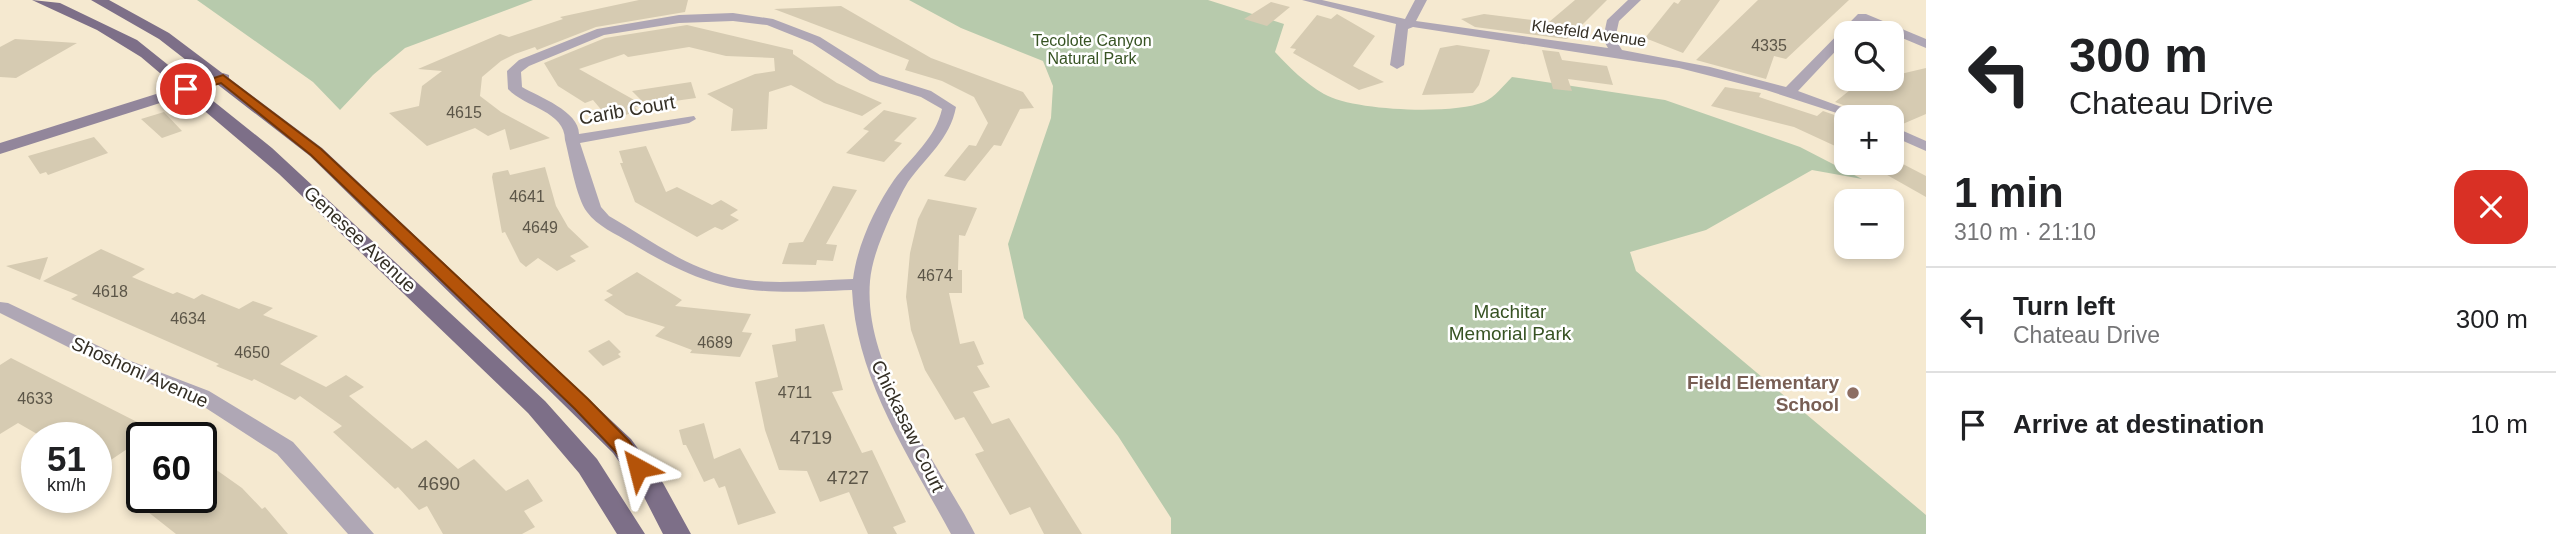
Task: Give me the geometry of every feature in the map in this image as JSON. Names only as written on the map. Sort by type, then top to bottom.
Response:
[{"type":"main road","name":"Genesee Avenue","points":[[39,0],[96,22],[161,64],[186,89],[265,151],[372,249],[550,421],[593,470],[631,534]]},
{"type":"main road","name":"Genesee Avenue","points":[[98,0],[155,31],[223,78],[316,152],[581,404],[630,457],[654,490],[677,534]]},
{"type":"street","name":"Kleefeld Avenue","points":[[1308,0],[1405,24],[1617,53],[1708,70],[1834,108]]},
{"type":"street","points":[[1396,65],[1405,24],[1421,0]]},
{"type":"street","points":[[1617,53],[1609,38],[1614,20],[1635,0]]},
{"type":"street","points":[[1788,92],[1862,17],[1926,44]]},
{"type":"street","name":"Chickasaw Court","points":[[572,140],[572,128],[563,117],[515,89],[512,78],[514,71],[524,63],[601,32],[680,19],[733,18],[769,22],[816,40],[851,65],[926,94],[949,107],[947,125],[900,180],[872,241],[861,284],[864,333],[888,393],[963,534]]},
{"type":"street","points":[[0,149],[223,78]]},
{"type":"street","name":"Carib Court","points":[[572,140],[689,118]]},
{"type":"street","points":[[1904,136],[1926,147]]},
{"type":"street","points":[[572,140],[593,209],[603,219],[693,270],[726,282],[757,287],[861,284]]},
{"type":"street","name":"Shoshoni Avenue","points":[[2,307],[121,365],[202,396],[285,448],[362,534]]},
{"type":"green space","points":[[197,0],[533,0],[405,48],[373,75],[340,110],[313,82]]},
{"type":"green space","points":[[909,0],[1208,0],[1284,24],[1275,52],[1310,85],[1338,100],[1403,109],[1450,109],[1488,100],[1512,77],[1665,100],[1800,147],[1834,165],[1834,174],[1812,170],[1706,230],[1630,252],[1636,271],[1926,515],[1926,534],[1171,534],[1171,518],[1118,436],[1024,318],[1008,244],[1051,118],[1053,86],[1043,61],[961,28]]},
{"type":"building","points":[[639,0],[688,0],[685,12],[596,27],[537,50],[535,47],[515,54],[501,61],[482,77],[480,96],[501,112],[550,138],[510,150],[505,129],[488,136],[475,128],[427,146],[389,113],[419,106],[422,86],[442,71],[418,69],[500,34],[509,37],[563,19],[560,17]]},
{"type":"building","points":[[1575,0],[1607,0],[1581,26],[1591,30],[1566,39],[1475,27],[1461,19],[1484,14],[1549,22]]},
{"type":"building","points":[[1681,0],[1720,0],[1683,53],[1645,38],[1674,2],[1678,4]]},
{"type":"building","points":[[1758,0],[1849,0],[1786,59],[1774,56],[1766,79],[1696,60]]},
{"type":"building","points":[[1271,2],[1290,7],[1267,26],[1244,19]]},
{"type":"building","points":[[841,6],[931,58],[1023,92],[1034,108],[1020,109],[1001,146],[994,145],[965,181],[944,176],[969,145],[976,146],[988,123],[974,97],[942,81],[905,70],[909,60],[774,9]]},
{"type":"building","points":[[1337,14],[1375,36],[1353,66],[1384,82],[1359,90],[1293,53],[1296,49],[1290,48],[1317,15],[1331,19]]},
{"type":"building","points":[[687,25],[793,50],[793,54],[837,83],[882,103],[862,116],[824,103],[791,85],[769,92],[767,129],[731,131],[733,109],[707,94],[755,74],[775,71],[774,58],[726,56],[689,47],[628,57],[624,54],[579,69],[645,106],[635,107],[638,111],[610,120],[593,100],[585,103],[558,86],[544,63],[605,38]]},
{"type":"building","points":[[15,39],[77,43],[16,78],[0,77],[0,47]]},
{"type":"building","points":[[1457,45],[1490,50],[1479,85],[1473,93],[1422,95],[1440,48]]},
{"type":"building","points":[[1542,50],[1559,52],[1562,60],[1607,66],[1613,85],[1568,79],[1572,91],[1553,89]]},
{"type":"building","points":[[1926,68],[1926,114],[1904,123],[1904,105],[1843,105],[1835,102],[1849,91],[1904,91],[1904,73]]},
{"type":"building","points":[[691,82],[696,98],[646,105],[632,91]]},
{"type":"building","points":[[1725,87],[1761,93],[1759,97],[1817,116],[1823,111],[1834,115],[1834,145],[1794,127],[1711,106]]},
{"type":"building","points":[[884,110],[917,118],[894,141],[902,143],[884,162],[846,153],[869,131],[863,129]]},
{"type":"building","points":[[164,112],[182,131],[162,138],[141,119]]},
{"type":"building","points":[[94,137],[108,153],[48,175],[46,172],[40,174],[28,156]]},
{"type":"building","points":[[646,146],[666,192],[677,187],[712,205],[721,200],[738,210],[730,215],[739,220],[722,230],[715,227],[697,237],[635,202],[620,163],[623,163],[619,151]]},
{"type":"building","points":[[1904,165],[1926,176],[1926,197],[1887,175],[1904,175]]},
{"type":"building","points":[[545,167],[556,206],[568,227],[589,247],[570,256],[576,261],[557,271],[538,258],[526,267],[520,262],[505,232],[502,233],[492,177],[493,173],[508,170],[510,175]]},
{"type":"building","points":[[833,186],[857,190],[826,244],[837,245],[833,261],[817,260],[816,265],[782,264],[789,243],[803,242]]},
{"type":"building","points":[[928,199],[977,208],[965,236],[959,235],[958,270],[962,270],[962,293],[949,293],[960,344],[974,341],[984,364],[977,366],[990,387],[973,392],[992,424],[1009,418],[1082,534],[1044,534],[1030,507],[1010,515],[975,454],[984,451],[964,417],[955,420],[925,370],[911,330],[906,297],[910,253],[918,219]]},
{"type":"building","points":[[101,249],[145,269],[132,277],[173,294],[177,292],[194,299],[202,294],[239,309],[253,301],[273,308],[263,315],[318,336],[280,364],[326,387],[346,375],[364,387],[349,396],[412,449],[426,440],[458,469],[474,459],[506,491],[528,479],[543,501],[524,511],[535,527],[522,534],[443,534],[427,506],[419,510],[398,487],[395,489],[333,432],[342,426],[300,396],[295,400],[254,379],[252,381],[216,366],[219,364],[71,299],[78,295],[43,281]]},
{"type":"building","points":[[48,257],[40,280],[6,266]]},
{"type":"building","points":[[637,272],[682,300],[675,306],[751,314],[742,332],[752,333],[740,357],[690,353],[692,350],[655,336],[665,327],[626,315],[604,300],[613,295],[606,291]]},
{"type":"building","points":[[824,324],[843,390],[832,392],[862,453],[872,450],[906,522],[893,527],[897,534],[868,534],[849,492],[820,502],[807,471],[779,470],[765,430],[755,382],[778,377],[772,345],[796,341],[795,329]]},
{"type":"building","points":[[609,340],[621,352],[618,354],[621,357],[603,366],[588,351]]},
{"type":"building","points":[[11,358],[137,422],[126,422],[126,450],[112,459],[112,422],[21,422],[21,425],[18,423],[0,434],[0,365]]},
{"type":"building","points":[[704,423],[714,459],[740,448],[776,513],[738,525],[725,486],[719,488],[714,478],[704,482],[686,445],[683,445],[679,430]]},
{"type":"building","points":[[217,470],[242,488],[262,509],[265,507],[288,534],[176,534],[149,513],[217,513]]},
{"type":"place","name":"Field Elementary School","points":[[1853,393]]},
{"type":"route","points":[[186,89],[223,78],[249,102],[316,152],[581,404],[622,446],[638,468]]},
{"type":"park label","name":"Tecolote Canyon Natural Park","points":[[1092,49]]},
{"type":"park label","name":"Machitar Memorial Park","points":[[1510,322]]}]
